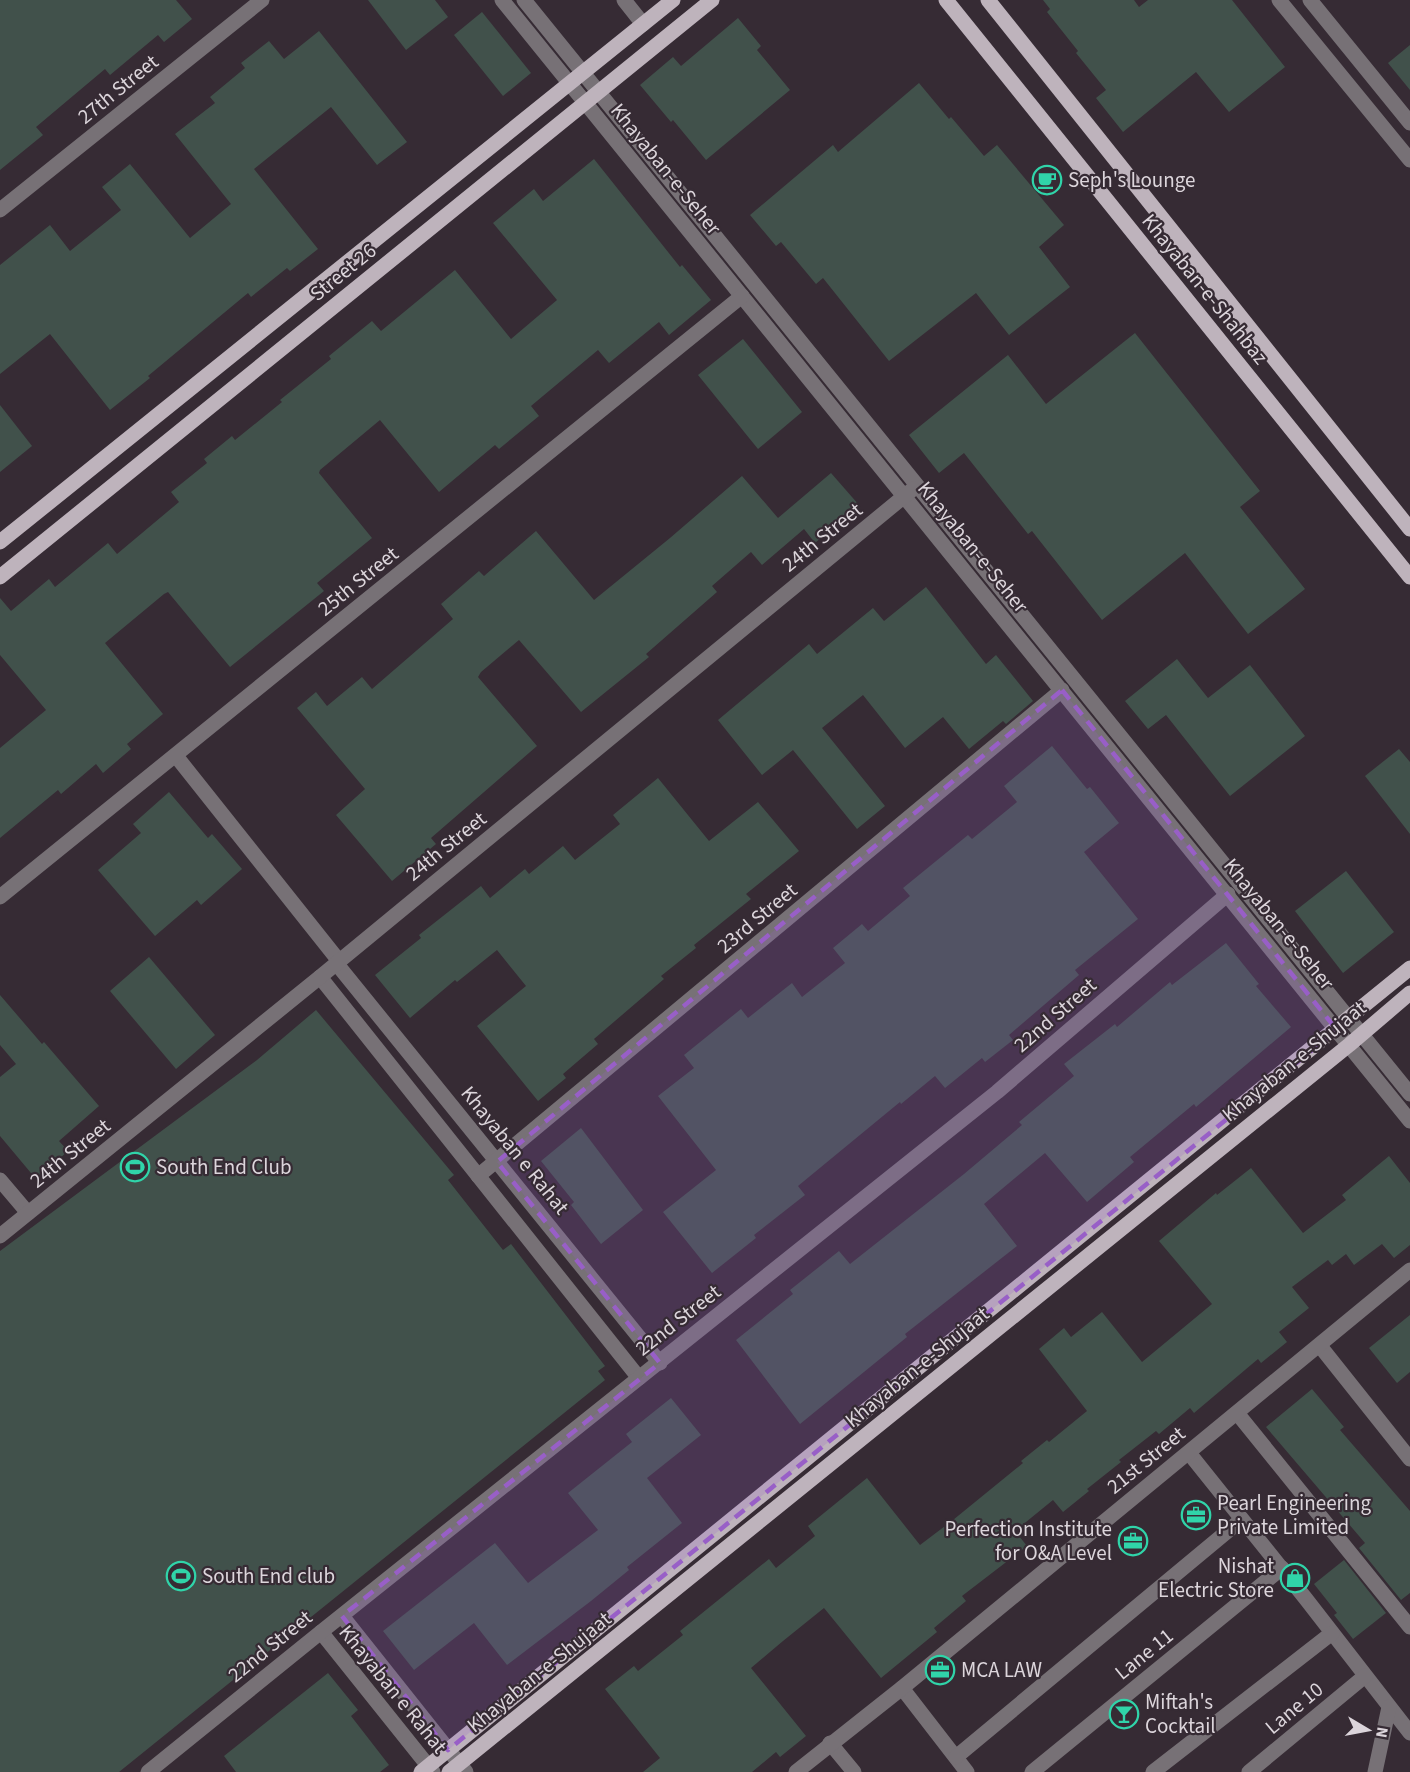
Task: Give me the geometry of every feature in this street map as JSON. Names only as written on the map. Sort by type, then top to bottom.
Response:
[{"type":"main road","name":"Street 26","points":[[0,543],[673,0]]},
{"type":"main road","name":"Street 26","points":[[0,577],[712,0]]},
{"type":"main road","name":"Khayaban-e-Shahbaz","points":[[946,0],[1410,577]]},
{"type":"main road","name":"Khayaban-e-Shahbaz","points":[[987,0],[1410,530]]},
{"type":"main road","name":"Khayaban-e-Shujaat","points":[[427,1770],[447,1750],[1337,1030],[1410,968]]},
{"type":"main road","name":"Khayaban-e-Shujaat","points":[[458,1769],[1410,993]]},
{"type":"street","name":"27th Street","points":[[0,210],[262,0]]},
{"type":"street","name":"Khayaban-e-Seher","points":[[502,0],[1410,1121]]},
{"type":"street","name":"Khayaban-e-Seher","points":[[524,0],[1410,1094]]},
{"type":"street","points":[[624,0],[643,24]]},
{"type":"street","points":[[1279,0],[1405,143],[1410,160]]},
{"type":"street","points":[[1310,0],[1410,123]]},
{"type":"street","name":"25th Street","points":[[0,897],[742,296]]},
{"type":"street","name":"24th Street","points":[[2,1230],[28,1213],[320,977],[917,486]]},
{"type":"street","name":"23rd Street","points":[[478,1176],[1062,690]]},
{"type":"street","name":"Khayaban e Rahat","points":[[176,756],[497,1162],[660,1363]]},
{"type":"street","name":"22nd Street","points":[[148,1772],[997,1092],[1228,894]]},
{"type":"street","points":[[320,977],[639,1378]]},
{"type":"street","points":[[0,1180],[28,1213]]},
{"type":"street","name":"21st Street","points":[[796,1772],[902,1688],[1410,1270]]},
{"type":"street","points":[[1320,1346],[1410,1459]]},
{"type":"street","points":[[1237,1413],[1410,1627]]},
{"type":"street","points":[[1189,1453],[1410,1733]]},
{"type":"street","points":[[956,1757],[1241,1520]]},
{"type":"street","name":"Lane 11","points":[[1032,1772],[1282,1568]]},
{"type":"street","name":"Khayaban e Rahat","points":[[342,1616],[447,1750],[458,1769]]},
{"type":"street","name":"Khayaban e Rahat","points":[[321,1632],[427,1770]]},
{"type":"street","points":[[1153,1772],[1332,1633]]},
{"type":"street","name":"Lane 10","points":[[1249,1772],[1365,1676]]},
{"type":"street","points":[[902,1688],[967,1772]]},
{"type":"street","points":[[1375,1772],[1389,1707]]},
{"type":"street","points":[[830,1743],[854,1772]]},
{"type":"highlighted area","points":[[1062,690],[1337,1030],[448,1750],[342,1616],[660,1363],[497,1162]]},
{"type":"building","points":[[0,0],[176,0],[192,19],[164,42],[158,35],[110,75],[105,69],[36,127],[43,135],[0,170]]},
{"type":"building","points":[[368,0],[435,0],[448,17],[406,50]]},
{"type":"building","points":[[1043,0],[1134,0],[1139,7],[1148,0],[1232,0],[1285,67],[1229,112],[1196,72],[1123,132],[1096,98],[1106,90],[1047,12],[1050,9]]},
{"type":"building","points":[[482,12],[531,73],[503,96],[454,35]]},
{"type":"building","points":[[738,18],[761,46],[757,50],[790,90],[706,160],[640,85],[673,57],[681,66]]},
{"type":"building","points":[[319,31],[407,142],[377,165],[331,107],[254,169],[318,249],[290,271],[287,268],[251,297],[248,293],[110,410],[50,334],[0,374],[0,265],[50,225],[70,251],[121,210],[102,187],[130,164],[190,238],[231,204],[175,134],[215,103],[210,97],[245,68],[241,63],[269,41],[284,59]]},
{"type":"building","points":[[1410,45],[1410,90],[1388,63]]},
{"type":"building","points":[[919,83],[984,156],[997,145],[1064,225],[1039,247],[1070,287],[1009,335],[976,293],[889,361],[823,278],[816,284],[781,242],[776,246],[750,215],[833,145],[838,152]]},
{"type":"building","points":[[594,159],[680,267],[682,265],[711,300],[669,335],[659,322],[609,363],[598,350],[531,406],[539,416],[499,449],[495,445],[439,492],[380,420],[319,473],[372,538],[317,583],[324,591],[230,667],[168,592],[164,594],[105,643],[163,714],[127,744],[131,749],[103,773],[96,764],[61,794],[58,790],[0,838],[0,748],[46,710],[0,655],[0,598],[11,611],[49,579],[55,587],[108,543],[117,554],[179,502],[171,492],[207,463],[204,459],[232,436],[235,440],[282,402],[280,400],[331,359],[329,356],[372,321],[381,331],[455,270],[511,339],[557,300],[493,223],[534,189],[543,201]]},
{"type":"building","points":[[1135,333],[1260,491],[1240,507],[1305,589],[1248,634],[1185,553],[1102,620],[1032,531],[1028,534],[964,453],[939,473],[909,435],[1008,355],[1046,404]]},
{"type":"building","points":[[743,339],[802,412],[758,449],[698,375]]},
{"type":"building","points":[[0,405],[32,446],[0,472]]},
{"type":"building","points":[[831,473],[859,505],[815,543],[804,529],[762,565],[751,552],[712,586],[717,592],[646,654],[649,657],[581,712],[519,640],[481,672],[478,677],[537,746],[431,838],[436,844],[392,881],[336,815],[365,789],[297,708],[316,692],[327,706],[362,677],[372,689],[453,619],[441,604],[479,571],[484,576],[536,531],[594,600],[742,476],[778,518]]},
{"type":"building","points":[[926,587],[986,664],[996,655],[1033,701],[1006,724],[1003,721],[969,749],[943,717],[905,748],[863,695],[822,728],[885,806],[857,829],[793,750],[762,775],[718,720],[809,644],[817,654],[873,608],[884,621]]},
{"type":"building","points":[[1177,659],[1208,698],[1250,665],[1305,736],[1230,796],[1166,715],[1148,729],[1125,701]]},
{"type":"building","points":[[1052,746],[1087,789],[1090,787],[1119,823],[1084,852],[1138,919],[1075,970],[1079,975],[1009,1035],[1013,1040],[985,1062],[982,1058],[945,1088],[935,1076],[901,1104],[900,1102],[798,1186],[805,1195],[754,1235],[756,1238],[712,1273],[663,1212],[716,1170],[658,1096],[694,1068],[684,1055],[741,1009],[748,1018],[792,983],[802,997],[845,963],[833,948],[862,924],[868,931],[910,896],[903,888],[968,835],[972,839],[1017,802],[1004,786]]},
{"type":"building","points":[[1399,749],[1410,762],[1410,834],[1365,776]]},
{"type":"building","points":[[658,778],[709,841],[758,802],[799,851],[746,894],[751,899],[694,945],[696,948],[661,976],[664,979],[594,1039],[598,1044],[563,1074],[566,1078],[538,1101],[477,1026],[526,986],[497,950],[457,982],[455,980],[410,1018],[375,975],[421,938],[419,935],[481,886],[490,898],[525,869],[529,874],[563,846],[575,860],[620,824],[613,815]]},
{"type":"building","points":[[169,792],[208,838],[212,834],[242,869],[201,905],[197,900],[155,936],[98,870],[141,833],[133,824]]},
{"type":"building","points":[[1346,871],[1394,932],[1343,973],[1295,911]]},
{"type":"building","points":[[1226,943],[1259,984],[1256,986],[1291,1027],[1196,1107],[1194,1104],[1130,1157],[1134,1162],[1087,1202],[1045,1153],[984,1204],[1017,1246],[905,1334],[907,1337],[800,1424],[736,1340],[793,1294],[790,1290],[839,1251],[850,1264],[964,1174],[1022,1125],[1019,1122],[1074,1076],[1064,1064],[1115,1024],[1117,1027],[1170,982],[1172,985]]},
{"type":"building","points":[[149,957],[215,1035],[176,1069],[110,991]]},
{"type":"building","points":[[0,995],[99,1106],[59,1141],[68,1151],[36,1179],[0,1136],[0,1077],[16,1064],[0,1045]]},
{"type":"building","name":"South End club","points":[[316,1010],[454,1175],[448,1180],[503,1250],[511,1244],[605,1366],[598,1371],[605,1380],[119,1772],[0,1772],[0,1251],[257,1060]]},
{"type":"building","points":[[581,1128],[643,1210],[601,1244],[571,1205],[574,1202],[541,1161]]},
{"type":"building","points":[[1389,1156],[1410,1183],[1410,1245],[1394,1258],[1382,1244],[1354,1265],[1346,1254],[1332,1265],[1328,1260],[1292,1287],[1309,1308],[1279,1332],[1287,1342],[1261,1363],[1258,1359],[1194,1413],[1190,1408],[1159,1434],[1156,1431],[1119,1460],[1121,1462],[1063,1512],[1053,1500],[1015,1531],[1027,1546],[962,1596],[966,1601],[934,1628],[937,1632],[881,1678],[824,1608],[783,1641],[751,1668],[806,1736],[780,1757],[776,1752],[752,1772],[643,1772],[660,1758],[605,1689],[634,1666],[638,1671],[683,1635],[680,1631],[769,1559],[776,1568],[815,1536],[808,1526],[867,1478],[920,1545],[953,1520],[1023,1463],[1021,1461],[1087,1411],[1039,1349],[1064,1328],[1071,1337],[1102,1312],[1142,1362],[1212,1304],[1159,1241],[1216,1193],[1217,1195],[1251,1168],[1303,1233],[1346,1200],[1342,1195]]},
{"type":"building","points":[[1410,1315],[1410,1372],[1397,1383],[1369,1348]]},
{"type":"building","points":[[1312,1389],[1344,1427],[1340,1430],[1410,1511],[1410,1593],[1401,1600],[1359,1548],[1365,1543],[1266,1427]]},
{"type":"building","points":[[671,1398],[701,1435],[647,1478],[682,1523],[627,1567],[629,1570],[591,1601],[507,1665],[474,1623],[414,1670],[383,1631],[495,1543],[528,1583],[598,1530],[568,1493],[632,1442],[626,1434]]},
{"type":"building","points":[[1344,1560],[1386,1613],[1353,1639],[1334,1615],[1337,1613],[1314,1584]]},
{"type":"building","points":[[328,1673],[358,1710],[351,1716],[389,1765],[380,1772],[236,1772],[224,1756]]},
{"type":"place","name":"Seph's Lounge","points":[[1047,180]]},
{"type":"place","name":"South End Club","points":[[135,1167]]},
{"type":"place","name":"Pearl Engineering Private Limited","points":[[1196,1515]]},
{"type":"place","name":"Perfection Institute for O&A Level","points":[[1133,1541]]},
{"type":"place","name":"South End club","points":[[181,1576]]},
{"type":"place","name":"Nishat Electric Store","points":[[1295,1578]]},
{"type":"place","name":"MCA LAW","points":[[940,1670]]},
{"type":"place","name":"Miftah's Cocktail","points":[[1124,1714]]}]
